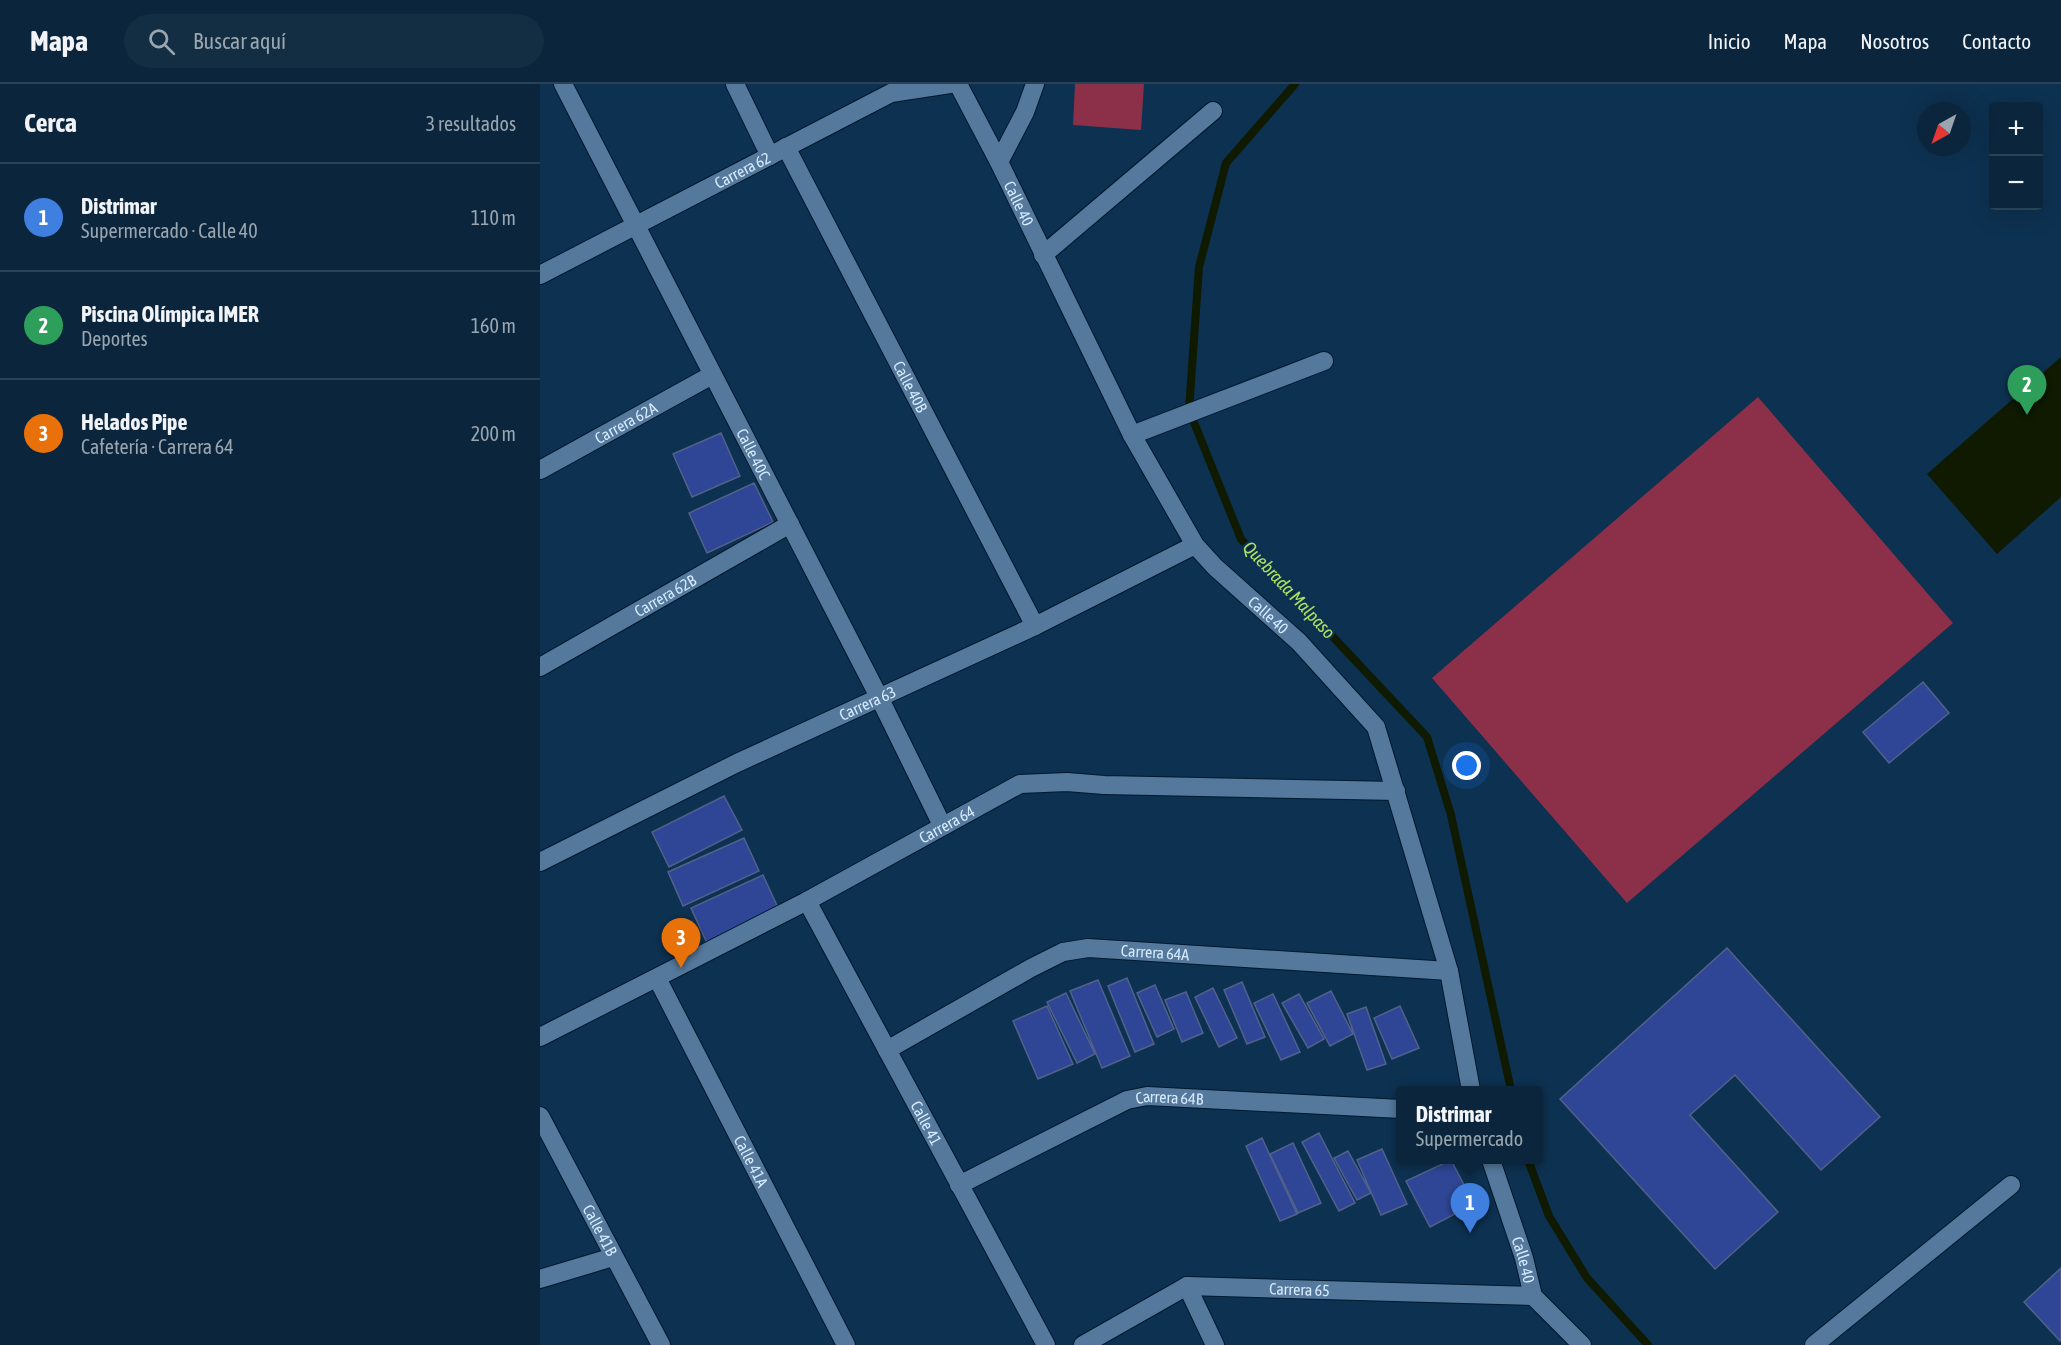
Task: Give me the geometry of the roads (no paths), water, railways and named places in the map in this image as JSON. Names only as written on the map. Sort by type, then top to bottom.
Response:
[{"type":"street","name":"Calle 40C","points":[[562,84],[637,224],[942,825]]},
{"type":"street","points":[[735,84],[770,156]]},
{"type":"street","name":"Carrera 62","points":[[540,275],[770,156],[889,88],[950,84]]},
{"type":"street","name":"Calle 40","points":[[958,84],[999,162],[1132,435],[1196,545],[1215,567],[1299,642],[1376,727],[1449,971],[1470,1086]]},
{"type":"street","name":"Calle 40","points":[[999,162],[1025,112],[1035,84]]},
{"type":"street","points":[[1043,255],[1213,111]]},
{"type":"street","name":"Calle 40B","points":[[786,147],[1035,626]]},
{"type":"street","points":[[1132,435],[1324,361]]},
{"type":"street","name":"Carrera 62A","points":[[540,470],[712,375]]},
{"type":"street","name":"Carrera 62B","points":[[540,667],[790,524]]},
{"type":"street","name":"Carrera 63","points":[[540,862],[737,763],[1035,626],[1196,545]]},
{"type":"street","name":"Carrera 64","points":[[540,1037],[807,901],[1020,784],[1066,782],[1104,785],[1396,792]]},
{"type":"street","name":"Calle 41","points":[[807,901],[1046,1345]]},
{"type":"street","name":"Carrera 64A","points":[[887,1050],[1031,968],[1063,952],[1088,948],[1449,971]]},
{"type":"street","name":"Calle 41A","points":[[657,978],[846,1345]]},
{"type":"street","name":"Carrera 64B","points":[[959,1185],[1127,1100],[1147,1096],[1396,1108]]},
{"type":"street","name":"Calle 41B","points":[[540,1116],[661,1345]]},
{"type":"street","name":"Calle 40","points":[[1492,1164],[1524,1258],[1533,1296],[1582,1345]]},
{"type":"street","points":[[1814,1345],[2011,1185]]},
{"type":"street","points":[[540,1279],[613,1257]]},
{"type":"street","points":[[1083,1345],[1187,1286],[1215,1345]]},
{"type":"street","name":"Carrera 65","points":[[1187,1286],[1533,1296]]},
{"type":"waterway","name":"Quebrada Malpaso","points":[[1295,84],[1226,163],[1199,267],[1189,410],[1241,539],[1427,737],[1451,815],[1510,1086]]},
{"type":"waterway","name":"Quebrada Malpaso","points":[[1530,1164],[1549,1216],[1587,1278],[1648,1345]]},
{"type":"place","name":"Piscina Olímpica IMER","points":[[2027,415]]},
{"type":"place","name":"Helados Pipe","points":[[681,968]]},
{"type":"place","name":"Distrimar","points":[[1470,1233]]}]
